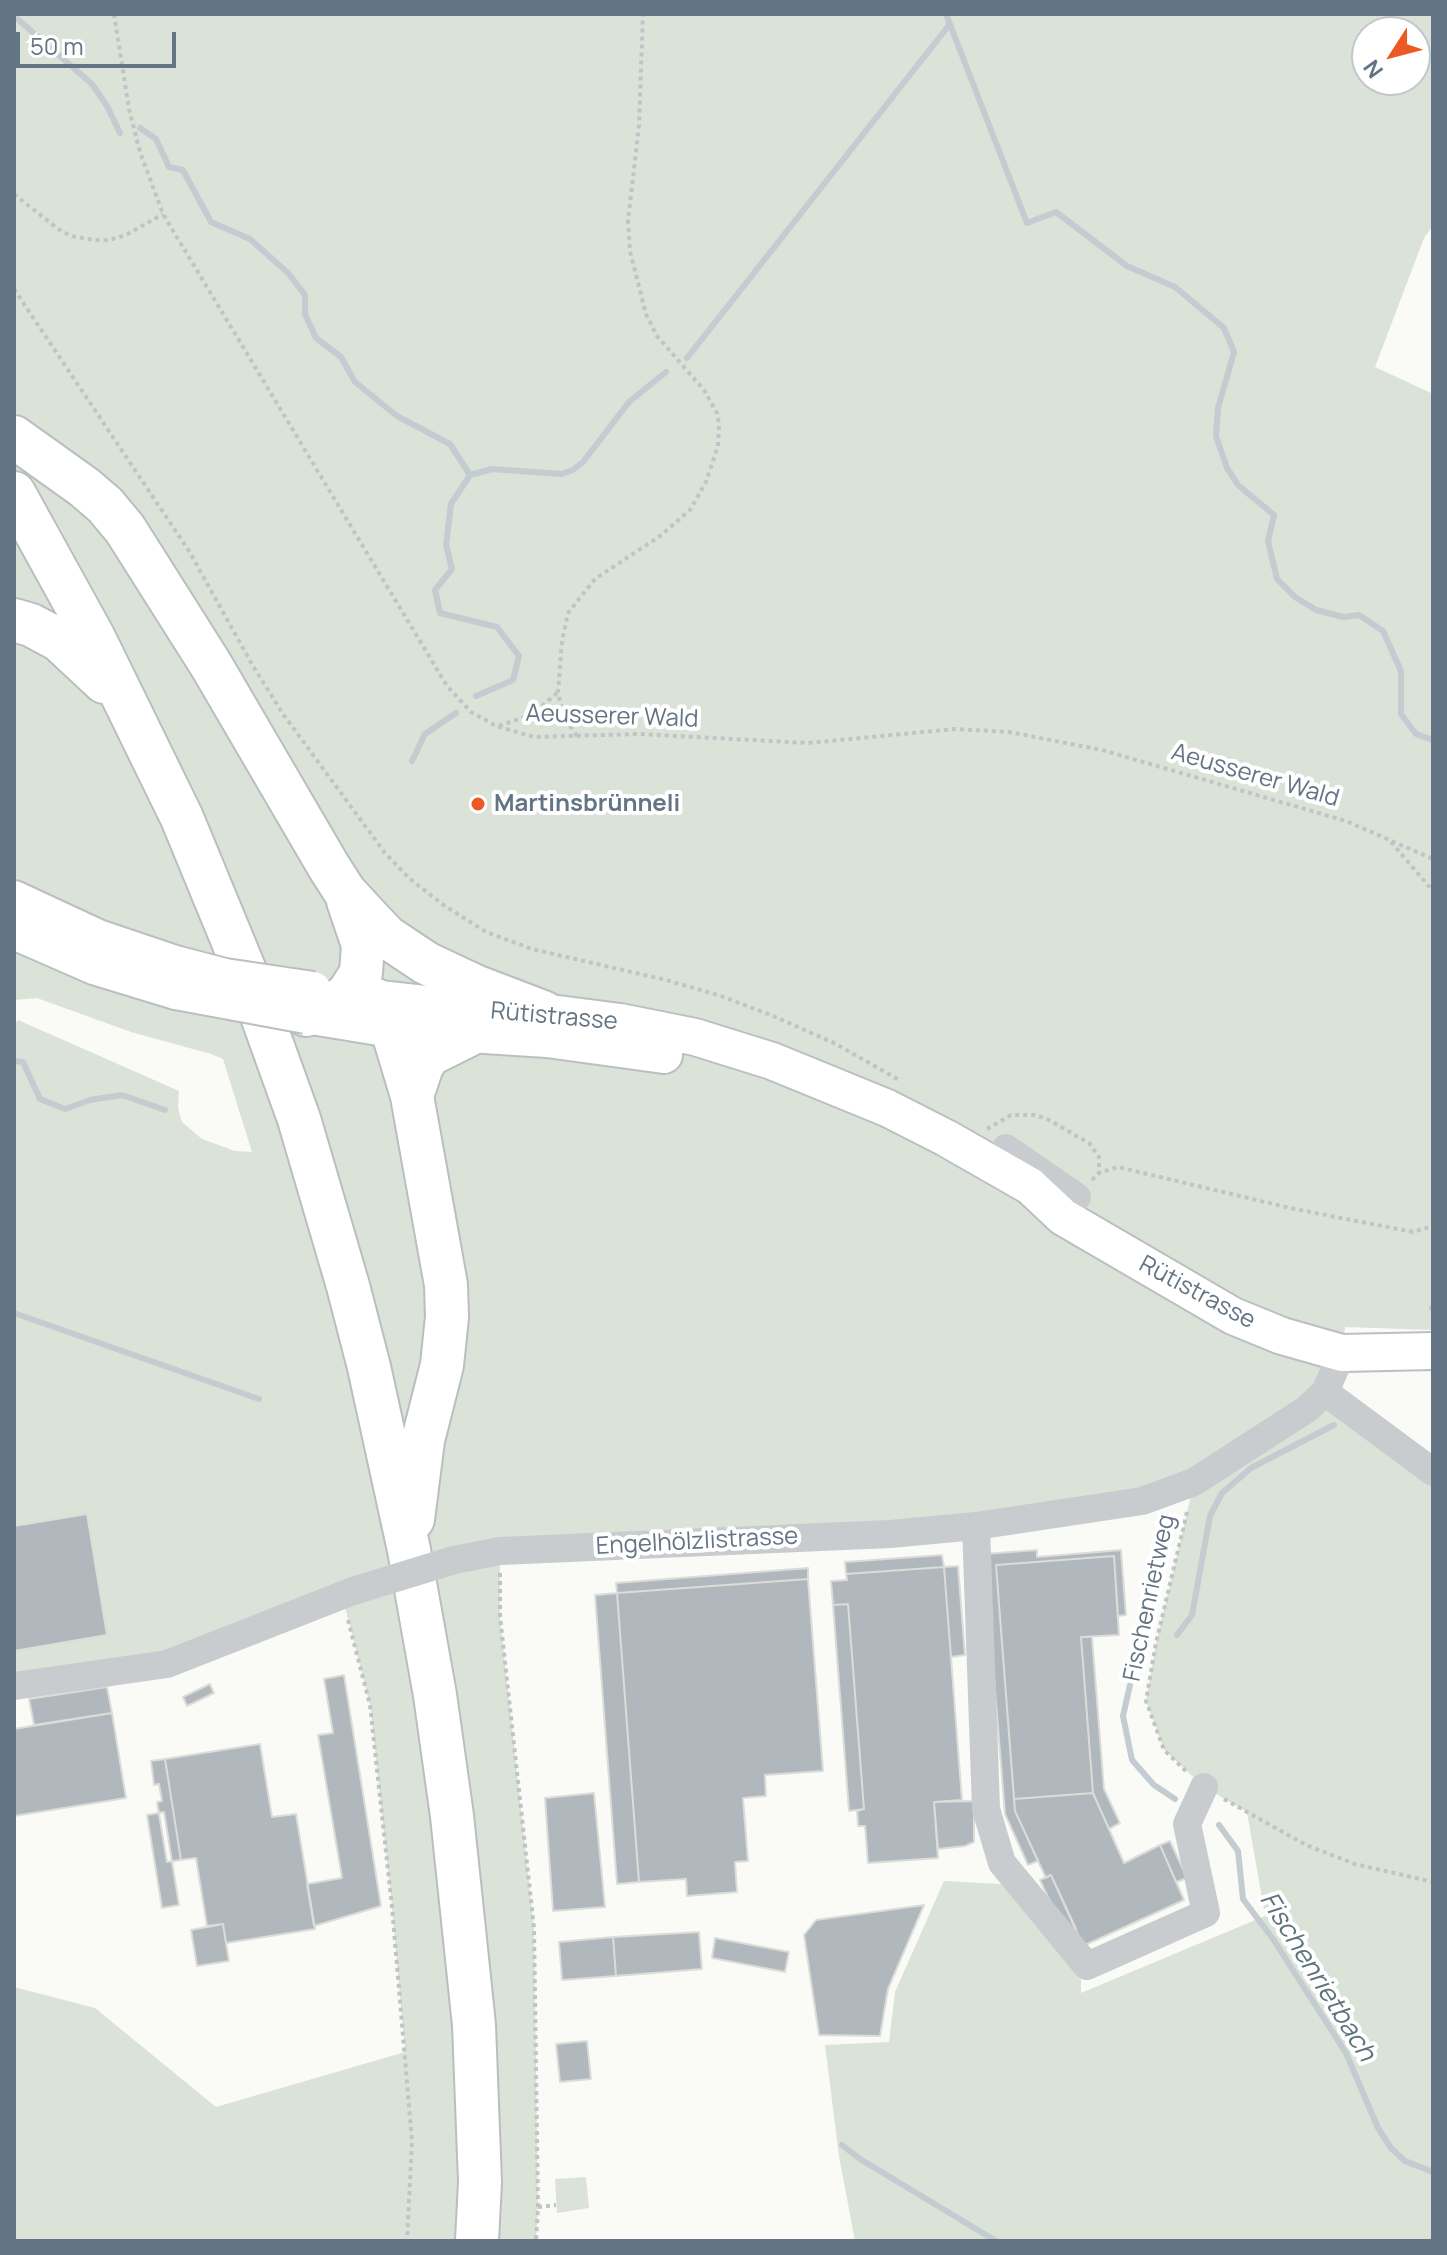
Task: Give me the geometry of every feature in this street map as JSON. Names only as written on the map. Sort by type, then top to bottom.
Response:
[{"type":"highway","points":[[14,437],[84,487],[105,505],[125,529],[211,665],[345,892],[358,927],[363,959],[361,973],[338,1008],[412,1096],[442,1253],[447,1317],[440,1374],[423,1440],[409,1550]]},
{"type":"highway","points":[[14,493],[45,545],[127,704],[182,818],[222,914],[299,1119],[369,1367],[409,1550],[435,1695],[467,1954],[478,2102],[477,2241]]},
{"type":"highway","points":[[14,620],[59,640],[127,704]]},
{"type":"highway","points":[[345,892],[387,937],[409,953],[475,986],[543,1012]]},
{"type":"highway","points":[[412,1096],[429,1055],[473,1033]]},
{"type":"main road","name":"Rütistrasse","points":[[14,899],[176,977]]},
{"type":"main road","name":"Rütistrasse","points":[[14,931],[94,966],[176,977],[225,977],[338,1008],[473,1033],[606,1045],[726,1069],[831,1105],[935,1156],[1020,1204],[1070,1207]]},
{"type":"main road","name":"Rütistrasse","points":[[338,1008],[543,1012],[620,1022],[695,1037],[772,1061],[835,1085],[946,1138],[1070,1207],[1233,1316],[1282,1336],[1342,1353],[1433,1351]]},
{"type":"street","points":[[1006,1148],[1070,1207]]},
{"type":"street","name":"Engelhölzlistrasse","points":[[14,1686],[167,1664],[347,1593],[454,1560],[500,1551],[890,1534],[976,1526],[1142,1501],[1194,1482],[1307,1409],[1325,1392],[1342,1353]]},
{"type":"street","points":[[1325,1392],[1433,1472]]},
{"type":"street","points":[[976,1526],[986,1809],[1002,1863],[1087,1966],[1206,1913],[1187,1824],[1204,1787]]},
{"type":"path","name":"Aeusserer Wald","points":[[114,14],[136,138],[163,214],[447,686],[471,712],[496,726],[534,737],[639,734],[808,743],[955,729],[1009,732],[1102,750],[1346,821],[1433,859]]},
{"type":"path","points":[[577,736],[563,716],[558,692],[562,641],[568,613],[595,579],[660,536],[690,510],[706,482],[718,446],[717,413],[704,390],[657,336],[646,314],[630,251],[628,221],[639,125],[643,14]]},
{"type":"path","points":[[14,194],[58,229],[71,236],[94,240],[126,235],[163,214]]},
{"type":"path","points":[[14,289],[189,551],[283,714],[385,853],[409,878],[486,932],[562,958],[666,980],[718,995],[836,1044],[905,1083]]},
{"type":"path","points":[[496,726],[533,714],[558,692]]},
{"type":"path","points":[[1390,840],[1433,891]]},
{"type":"path","points":[[1006,1148],[982,1132],[1011,1115],[1034,1115],[1089,1143],[1099,1157],[1099,1173]]},
{"type":"path","points":[[1070,1207],[1099,1173],[1118,1167],[1290,1208],[1413,1232],[1433,1226]]},
{"type":"path","name":"Fischenrietweg","points":[[1194,1482],[1156,1643],[1146,1701],[1164,1750],[1204,1787],[1306,1845],[1355,1864],[1433,1882]]},
{"type":"path","points":[[500,1551],[500,1616],[534,1928],[536,2241]]},
{"type":"path","points":[[347,1593],[370,1705],[392,1907],[412,2141],[407,2241]]},
{"type":"path","points":[[538,2207],[556,2205]]},
{"type":"shaded area","points":[[14,14],[1433,14],[1433,226],[1424,238],[1375,367],[1433,394],[1433,1330],[1345,1327],[1342,1353],[1325,1392],[1433,1472],[1433,2241],[855,2241],[839,2156],[825,2045],[889,2042],[895,1992],[944,1881],[1001,1884],[1081,1971],[1081,1993],[1265,1916],[1247,1812],[1204,1787],[1164,1750],[1146,1701],[1156,1643],[1194,1483],[1142,1501],[500,1551],[500,1617],[534,1928],[536,2241],[14,2241],[14,1987],[95,2008],[216,2107],[405,2052],[370,1705],[342,1595],[167,1664],[14,1686],[14,1025],[18,1020],[179,1091],[178,1108],[182,1122],[202,1139],[235,1151],[252,1152],[223,1059],[131,1032],[37,998],[14,1000]]},
{"type":"shaded area","points":[[586,2177],[589,2208],[557,2213],[555,2179]]},
{"type":"building","points":[[87,1514],[107,1635],[14,1651],[14,1526]]},
{"type":"building","points":[[1037,1550],[1037,1557],[1121,1550],[1126,1615],[1118,1616],[1114,1556],[996,1565],[1015,1811],[1038,1861],[1028,1865],[1005,1814],[984,1554]]},
{"type":"building","points":[[942,1555],[944,1567],[846,1574],[845,1562]]},
{"type":"building","points":[[1114,1556],[1119,1635],[1081,1637],[1093,1793],[1014,1799],[996,1565]]},
{"type":"building","points":[[958,1566],[965,1655],[951,1657],[944,1567]]},
{"type":"building","points":[[944,1567],[962,1800],[934,1802],[938,1858],[868,1863],[865,1826],[858,1826],[857,1811],[864,1809],[848,1604],[833,1605],[831,1581],[847,1580],[846,1574]]},
{"type":"building","points":[[808,1568],[808,1579],[617,1593],[616,1583]]},
{"type":"building","points":[[808,1579],[823,1771],[765,1775],[766,1796],[743,1798],[748,1861],[735,1862],[737,1892],[687,1896],[686,1879],[639,1882],[617,1593]]},
{"type":"building","points":[[617,1593],[639,1882],[617,1884],[595,1595]]},
{"type":"building","points":[[848,1604],[864,1809],[849,1811],[833,1605]]},
{"type":"building","points":[[1081,1637],[1092,1637],[1104,1789],[1120,1823],[1109,1829],[1093,1793]]},
{"type":"building","points":[[344,1675],[381,1906],[314,1926],[307,1884],[342,1878],[318,1735],[333,1733],[324,1679]]},
{"type":"building","points":[[210,1684],[214,1693],[187,1706],[183,1697]]},
{"type":"building","points":[[107,1687],[112,1713],[34,1725],[29,1699]]},
{"type":"building","points":[[112,1713],[126,1798],[14,1816],[14,1729]]},
{"type":"building","points":[[260,1744],[272,1817],[296,1814],[315,1929],[226,1943],[223,1924],[207,1926],[196,1858],[181,1860],[165,1759]]},
{"type":"building","points":[[165,1759],[181,1860],[167,1862],[157,1802],[162,1801],[159,1784],[154,1785],[151,1761]]},
{"type":"building","points":[[594,1793],[605,1907],[553,1911],[545,1798]]},
{"type":"building","points":[[1093,1793],[1124,1863],[1160,1845],[1184,1900],[1083,1946],[1051,1875],[1046,1878],[1015,1811],[1014,1799]]},
{"type":"building","points":[[974,1801],[974,1842],[938,1849],[934,1802]]},
{"type":"building","points":[[164,1812],[179,1905],[162,1908],[147,1815]]},
{"type":"building","points":[[1170,1841],[1187,1878],[1176,1882],[1160,1845]]},
{"type":"building","points":[[1051,1875],[1076,1929],[1065,1934],[1040,1880]]},
{"type":"building","points":[[924,1905],[888,1989],[880,2036],[819,2035],[804,1935],[816,1920]]},
{"type":"building","points":[[223,1924],[229,1961],[197,1966],[191,1930]]},
{"type":"building","points":[[699,1932],[702,1969],[616,1976],[613,1937]]},
{"type":"building","points":[[613,1937],[616,1976],[562,1980],[559,1942]]},
{"type":"building","points":[[715,1938],[789,1952],[785,1972],[712,1958]]},
{"type":"building","points":[[587,2041],[591,2079],[560,2082],[556,2044]]},
{"type":"waterway","points":[[946,14],[1027,223],[1056,212],[1127,266],[1175,287],[1224,328],[1234,352],[1218,408],[1216,436],[1227,468],[1238,485],[1274,515],[1268,541],[1277,579],[1295,597],[1316,610],[1343,617],[1359,615],[1383,631],[1401,671],[1401,714],[1416,734],[1433,740]]},
{"type":"waterway","points":[[14,16],[92,84],[120,133]]},
{"type":"waterway","points":[[687,358],[950,24]]},
{"type":"waterway","points":[[140,128],[156,139],[169,167],[183,170],[211,222],[250,239],[288,273],[305,295],[305,314],[316,338],[341,357],[355,382],[397,416],[450,444],[470,475]]},
{"type":"waterway","points":[[476,696],[513,680],[519,656],[497,627],[440,613],[435,590],[452,569],[446,545],[451,504],[470,475],[492,469],[562,474],[573,470],[583,462],[629,402],[666,372]]},
{"type":"waterway","points":[[412,761],[425,734],[456,713]]},
{"type":"waterway","points":[[14,1061],[23,1062],[40,1099],[65,1109],[90,1100],[122,1095],[165,1110]]},
{"type":"waterway","points":[[14,1313],[259,1399]]},
{"type":"waterway","name":"Fischenrietbach","points":[[1177,1635],[1192,1615],[1210,1516],[1222,1493],[1251,1468],[1334,1425]]},
{"type":"waterway","name":"Fischenrietbach","points":[[1130,1685],[1123,1716],[1132,1760],[1154,1785],[1175,1799]]},
{"type":"waterway","name":"Fischenrietbach","points":[[1219,1825],[1238,1851],[1243,1899],[1273,1939],[1346,2053],[1378,2128],[1391,2148],[1405,2161],[1433,2172]]},
{"type":"waterway","points":[[842,2145],[996,2241]]},
{"type":"place","name":"Martinsbrünneli","points":[[478,804]]}]
